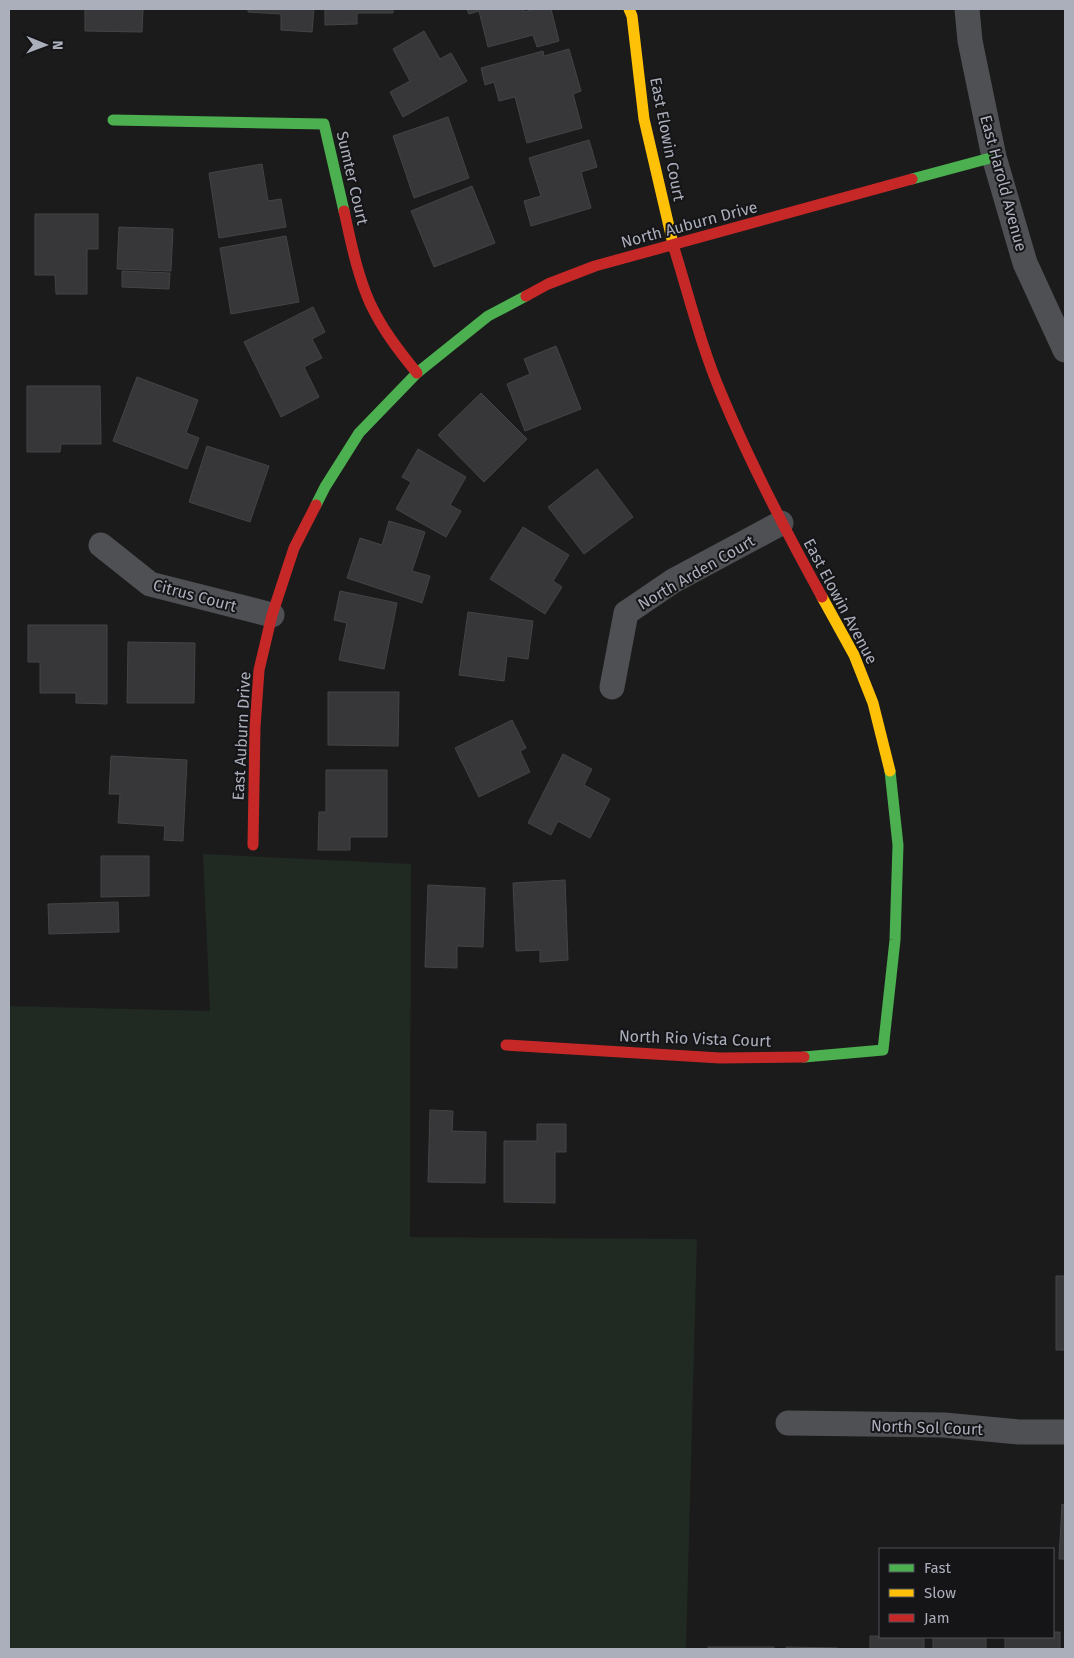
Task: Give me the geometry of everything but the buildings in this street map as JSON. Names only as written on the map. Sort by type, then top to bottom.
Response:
[{"type":"street","name":"East Elowin Court","points":[[629,9],[632,16],[644,119],[673,245]]},
{"type":"street","name":"East Harold Avenue","points":[[967,9],[970,41],[994,157],[1025,263],[1065,350]]},
{"type":"street","name":"Sumter Court","points":[[113,120],[324,124],[356,262],[370,303],[391,341],[417,373]]},
{"type":"street","name":"North Auburn Drive","points":[[417,373],[488,316],[548,284],[595,266],[994,157]]},
{"type":"street","name":"East Elowin Avenue","points":[[673,245],[720,391],[781,523],[854,655],[873,703],[891,776],[898,845],[895,940],[883,1050]]},
{"type":"street","name":"East Auburn Drive","points":[[253,845],[255,727],[259,670],[272,615],[294,548],[325,487],[359,432],[417,373]]},
{"type":"street","name":"North Arden Court","points":[[612,688],[626,613],[674,581],[781,523]]},
{"type":"street","name":"Citrus Court","points":[[101,545],[150,584],[272,615]]},
{"type":"street","name":"North Rio Vista Court","points":[[506,1045],[720,1058],[798,1057],[883,1050]]},
{"type":"street","name":"North Sol Court","points":[[788,1423],[944,1425],[1019,1432],[1065,1432]]},
{"type":"shaded area","points":[[203,854],[411,864],[410,1237],[697,1239],[686,1649],[9,1649],[9,1006],[210,1011]]},
{"type":"traffic: fast","points":[[113,120],[324,124],[344,211]]},
{"type":"traffic: fast","points":[[912,179],[994,157]]},
{"type":"traffic: fast","points":[[316,505],[325,487],[359,433],[417,373],[488,316],[526,296]]},
{"type":"traffic: fast","points":[[804,1057],[883,1050],[895,940],[898,845],[890,771]]},
{"type":"traffic: slow","points":[[629,9],[632,16],[644,119],[674,248]]},
{"type":"traffic: slow","points":[[822,597],[854,655],[873,703],[890,771]]},
{"type":"traffic: jam","points":[[526,296],[548,284],[595,266],[912,179]]},
{"type":"traffic: jam","points":[[344,211],[365,292],[391,340],[417,373]]},
{"type":"traffic: jam","points":[[674,248],[701,339],[721,393],[769,496],[822,597]]},
{"type":"traffic: jam","points":[[253,845],[255,727],[259,670],[272,615],[294,548],[316,505]]},
{"type":"traffic: jam","points":[[506,1045],[720,1058],[804,1057]]}]
